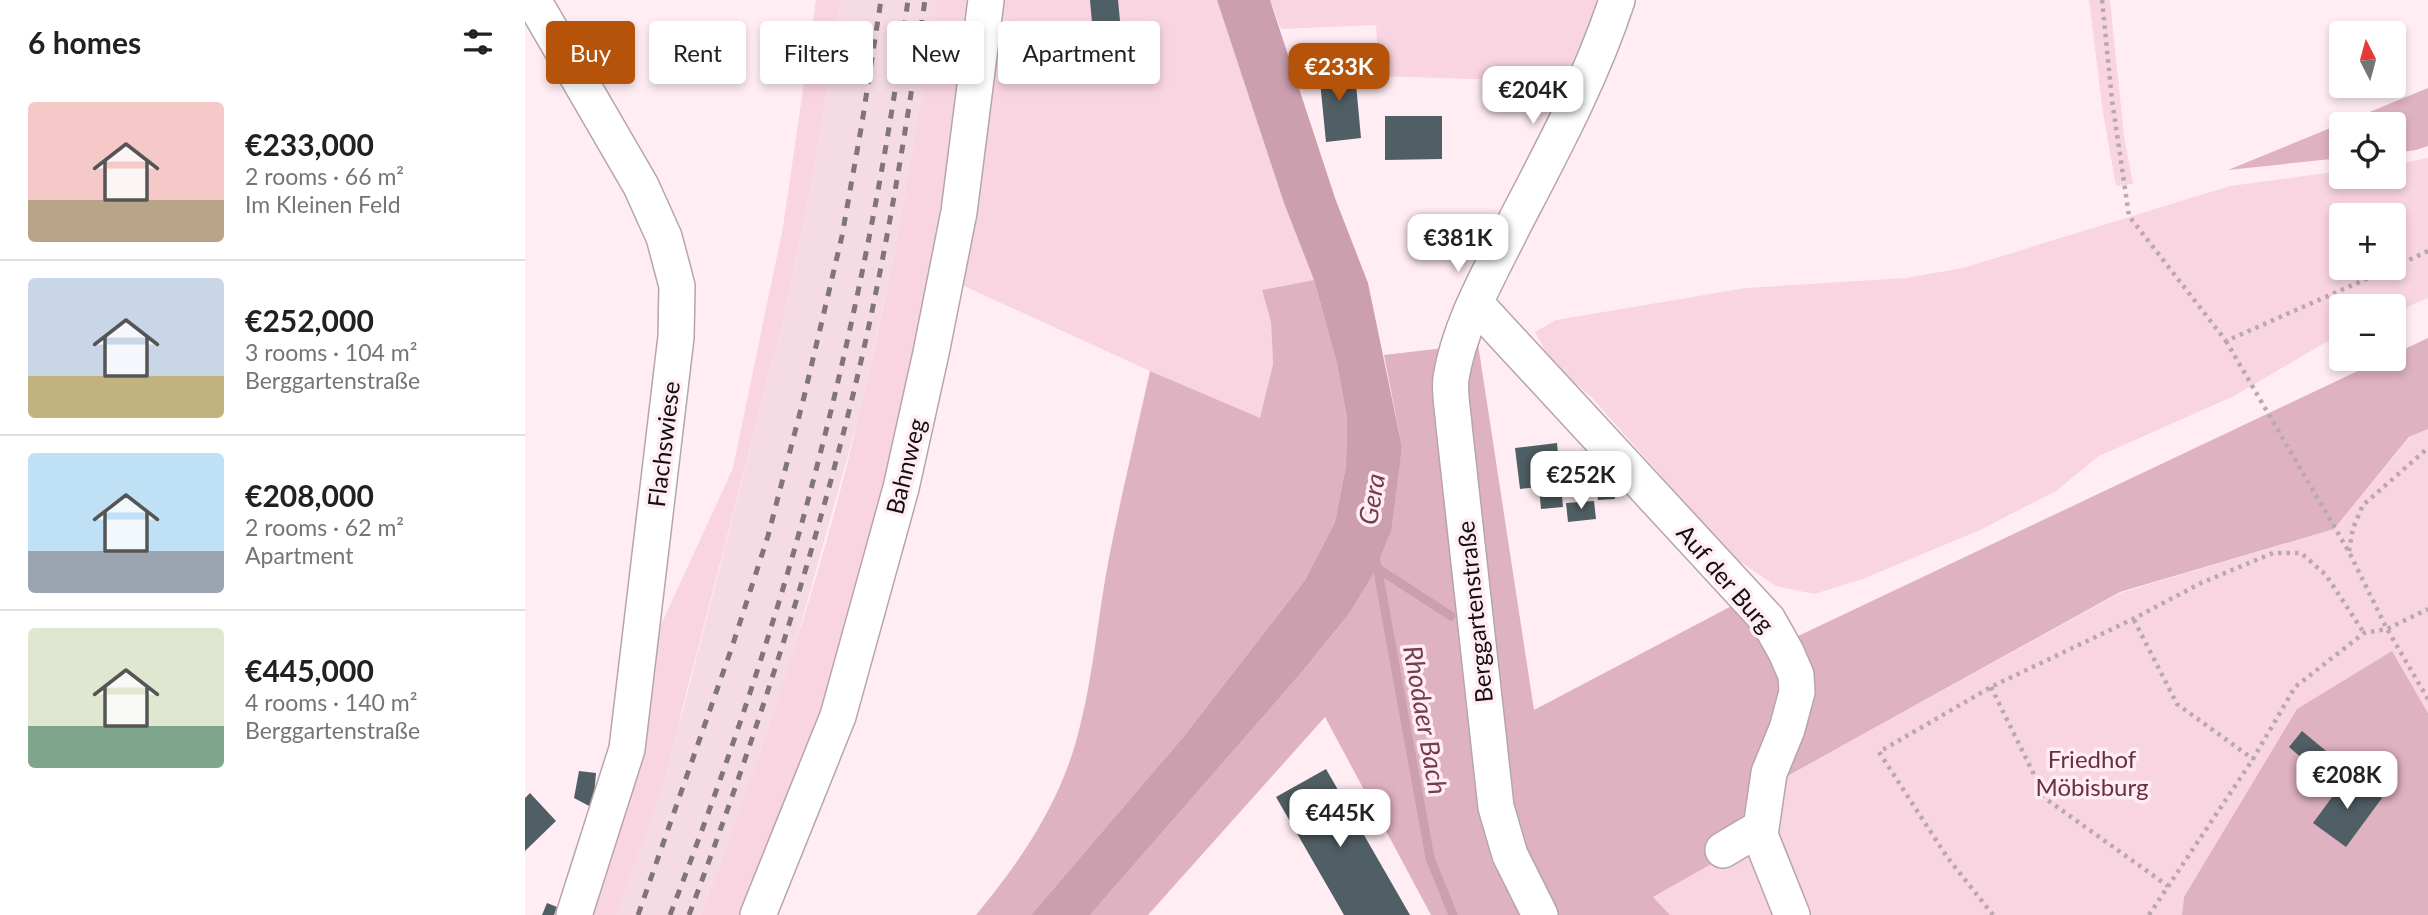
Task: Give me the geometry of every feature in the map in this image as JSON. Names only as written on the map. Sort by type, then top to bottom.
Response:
[{"type":"street","name":"Flachswiese","points":[[533,0],[641,186],[664,237],[677,286],[676,337],[627,749],[574,915]]},
{"type":"street","name":"Bahnweg","points":[[758,915],[838,716],[901,488],[959,212],[986,0]]},
{"type":"street","name":"Berggartenstraße","points":[[1540,915],[1510,855],[1496,807],[1487,742],[1451,380],[1460,340],[1475,303],[1578,98],[1600,49],[1617,0]]},
{"type":"street","name":"Auf der Burg","points":[[1475,303],[1768,620],[1786,652],[1796,675],[1797,692],[1787,729],[1769,773],[1760,828],[1761,838],[1792,915]]},
{"type":"street","points":[[1723,850],[1760,828]]},
{"type":"path","points":[[2102,0],[2112,100],[2129,216],[2226,341],[2349,552],[2387,629],[2428,699]]},
{"type":"path","points":[[2406,261],[2428,251]]},
{"type":"path","points":[[2226,341],[2364,280]]},
{"type":"path","points":[[2349,552],[2353,528],[2363,505],[2428,448]]},
{"type":"path","points":[[1993,915],[1947,857],[1879,752],[1991,687],[2133,620],[2201,583],[2273,553],[2301,553],[2326,575],[2364,633]]},
{"type":"path","points":[[2149,915],[2253,759],[2295,687],[2364,633],[2387,629],[2428,609]]},
{"type":"path","points":[[2133,620],[2177,704],[2253,759]]},
{"type":"path","points":[[1991,687],[2046,799],[2168,886]]},
{"type":"shaded area","points":[[841,0],[937,0],[934,21],[887,21],[887,84],[924,84],[890,275],[860,412],[789,667],[701,915],[616,915],[683,710],[783,320],[814,170],[828,84],[873,84],[873,21],[838,21]]},
{"type":"shaded area","points":[[2428,88],[2428,146],[2406,151],[2406,112],[2369,112]]},
{"type":"shaded area","points":[[2329,129],[2329,159],[2228,170]]},
{"type":"shaded area","points":[[1314,280],[1337,364],[1347,418],[1346,465],[1335,522],[1305,580],[1184,736],[1031,915],[976,915],[1010,872],[1039,826],[1073,753],[1089,684],[1105,579],[1150,371],[1260,418],[1273,364],[1271,322],[1262,290]]},
{"type":"shaded area","points":[[2428,338],[2428,429],[2409,437],[2334,529],[2120,592],[1773,784],[1754,840],[1653,897],[1670,915],[1431,915],[1325,717],[1148,915],[1090,915],[1302,672],[1348,615],[1397,478],[1402,447],[1384,355],[1478,344],[1534,710],[1743,600],[1796,637],[2358,371],[2406,371],[2406,348]]},
{"type":"shaded area","points":[[2392,651],[2428,713],[2428,915],[2182,915],[2184,897],[2297,709]]},
{"type":"green space","points":[[816,0],[841,0],[838,21],[813,21]]},
{"type":"green space","points":[[937,0],[1217,0],[1284,203],[1314,280],[1262,290],[1271,322],[1273,364],[1260,419],[940,275],[832,713],[751,915],[701,915],[789,666],[827,539],[872,360],[923,84],[984,84],[984,21],[934,21]]},
{"type":"green space","points":[[1270,0],[1601,0],[1569,82],[1379,76],[1376,25],[1281,29]]},
{"type":"green space","points":[[2089,0],[2110,0],[2124,136],[2133,184],[2116,186],[2103,113]]},
{"type":"green space","points":[[804,84],[828,84],[814,170],[783,320],[662,787],[616,915],[582,915],[644,662],[733,468],[783,227]]},
{"type":"green space","points":[[2428,158],[2428,298],[2406,308],[2406,294],[2329,294],[2329,341],[2234,396],[2099,456],[2056,491],[1980,530],[1863,579],[1814,594],[1776,586],[1733,557],[1592,398],[1552,363],[1535,332],[1556,320],[1746,288],[1906,278],[1963,268],[2230,186],[2329,173],[2329,189],[2406,189],[2406,163]]},
{"type":"green space","name":"Friedhof Möbisburg","points":[[2428,429],[2428,713],[2392,651],[2184,897],[2182,915],[1670,915],[1653,897],[1754,840],[1773,784],[2120,593],[2334,529],[2410,437]]},
{"type":"water","name":"Gera","points":[[1217,0],[1270,0],[1335,198],[1368,283],[1402,447],[1391,531],[1373,574],[1348,615],[1302,672],[1090,915],[1031,915],[1184,736],[1305,580],[1335,522],[1346,465],[1347,418],[1337,364],[1314,280],[1284,203]]},
{"type":"building","points":[[1090,0],[1118,0],[1120,21],[1092,21]]},
{"type":"building","points":[[1343,59],[1346,85],[1356,84],[1361,138],[1326,142],[1318,61]]},
{"type":"building","points":[[1385,116],[1442,116],[1442,159],[1385,160]]},
{"type":"building","points":[[1557,443],[1563,507],[1541,509],[1539,487],[1520,489],[1515,448]]},
{"type":"building","points":[[1613,486],[1615,499],[1598,500],[1596,487]]},
{"type":"building","points":[[1594,501],[1596,519],[1568,522],[1566,503]]},
{"type":"building","points":[[2302,731],[2331,755],[2317,771],[2289,747]]},
{"type":"building","points":[[1326,769],[1410,915],[1344,915],[1276,797]]},
{"type":"building","points":[[579,771],[596,773],[593,808],[574,798]]},
{"type":"building","points":[[2349,774],[2382,798],[2346,847],[2313,823]]},
{"type":"building","points":[[530,793],[556,821],[525,851],[525,798]]},
{"type":"building","points":[[547,903],[557,907],[554,915],[542,915]]},
{"type":"waterway","name":"Rhodaer Bach","points":[[1375,555],[1430,858],[1453,915]]},
{"type":"waterway","points":[[1377,568],[1451,616]]},
{"type":"railway","points":[[638,915],[768,536],[842,236],[881,0]]},
{"type":"railway","points":[[670,915],[753,685],[814,477],[862,274],[908,0]]},
{"type":"railway","points":[[689,915],[776,665],[815,539],[849,411],[892,207],[925,0]]}]
